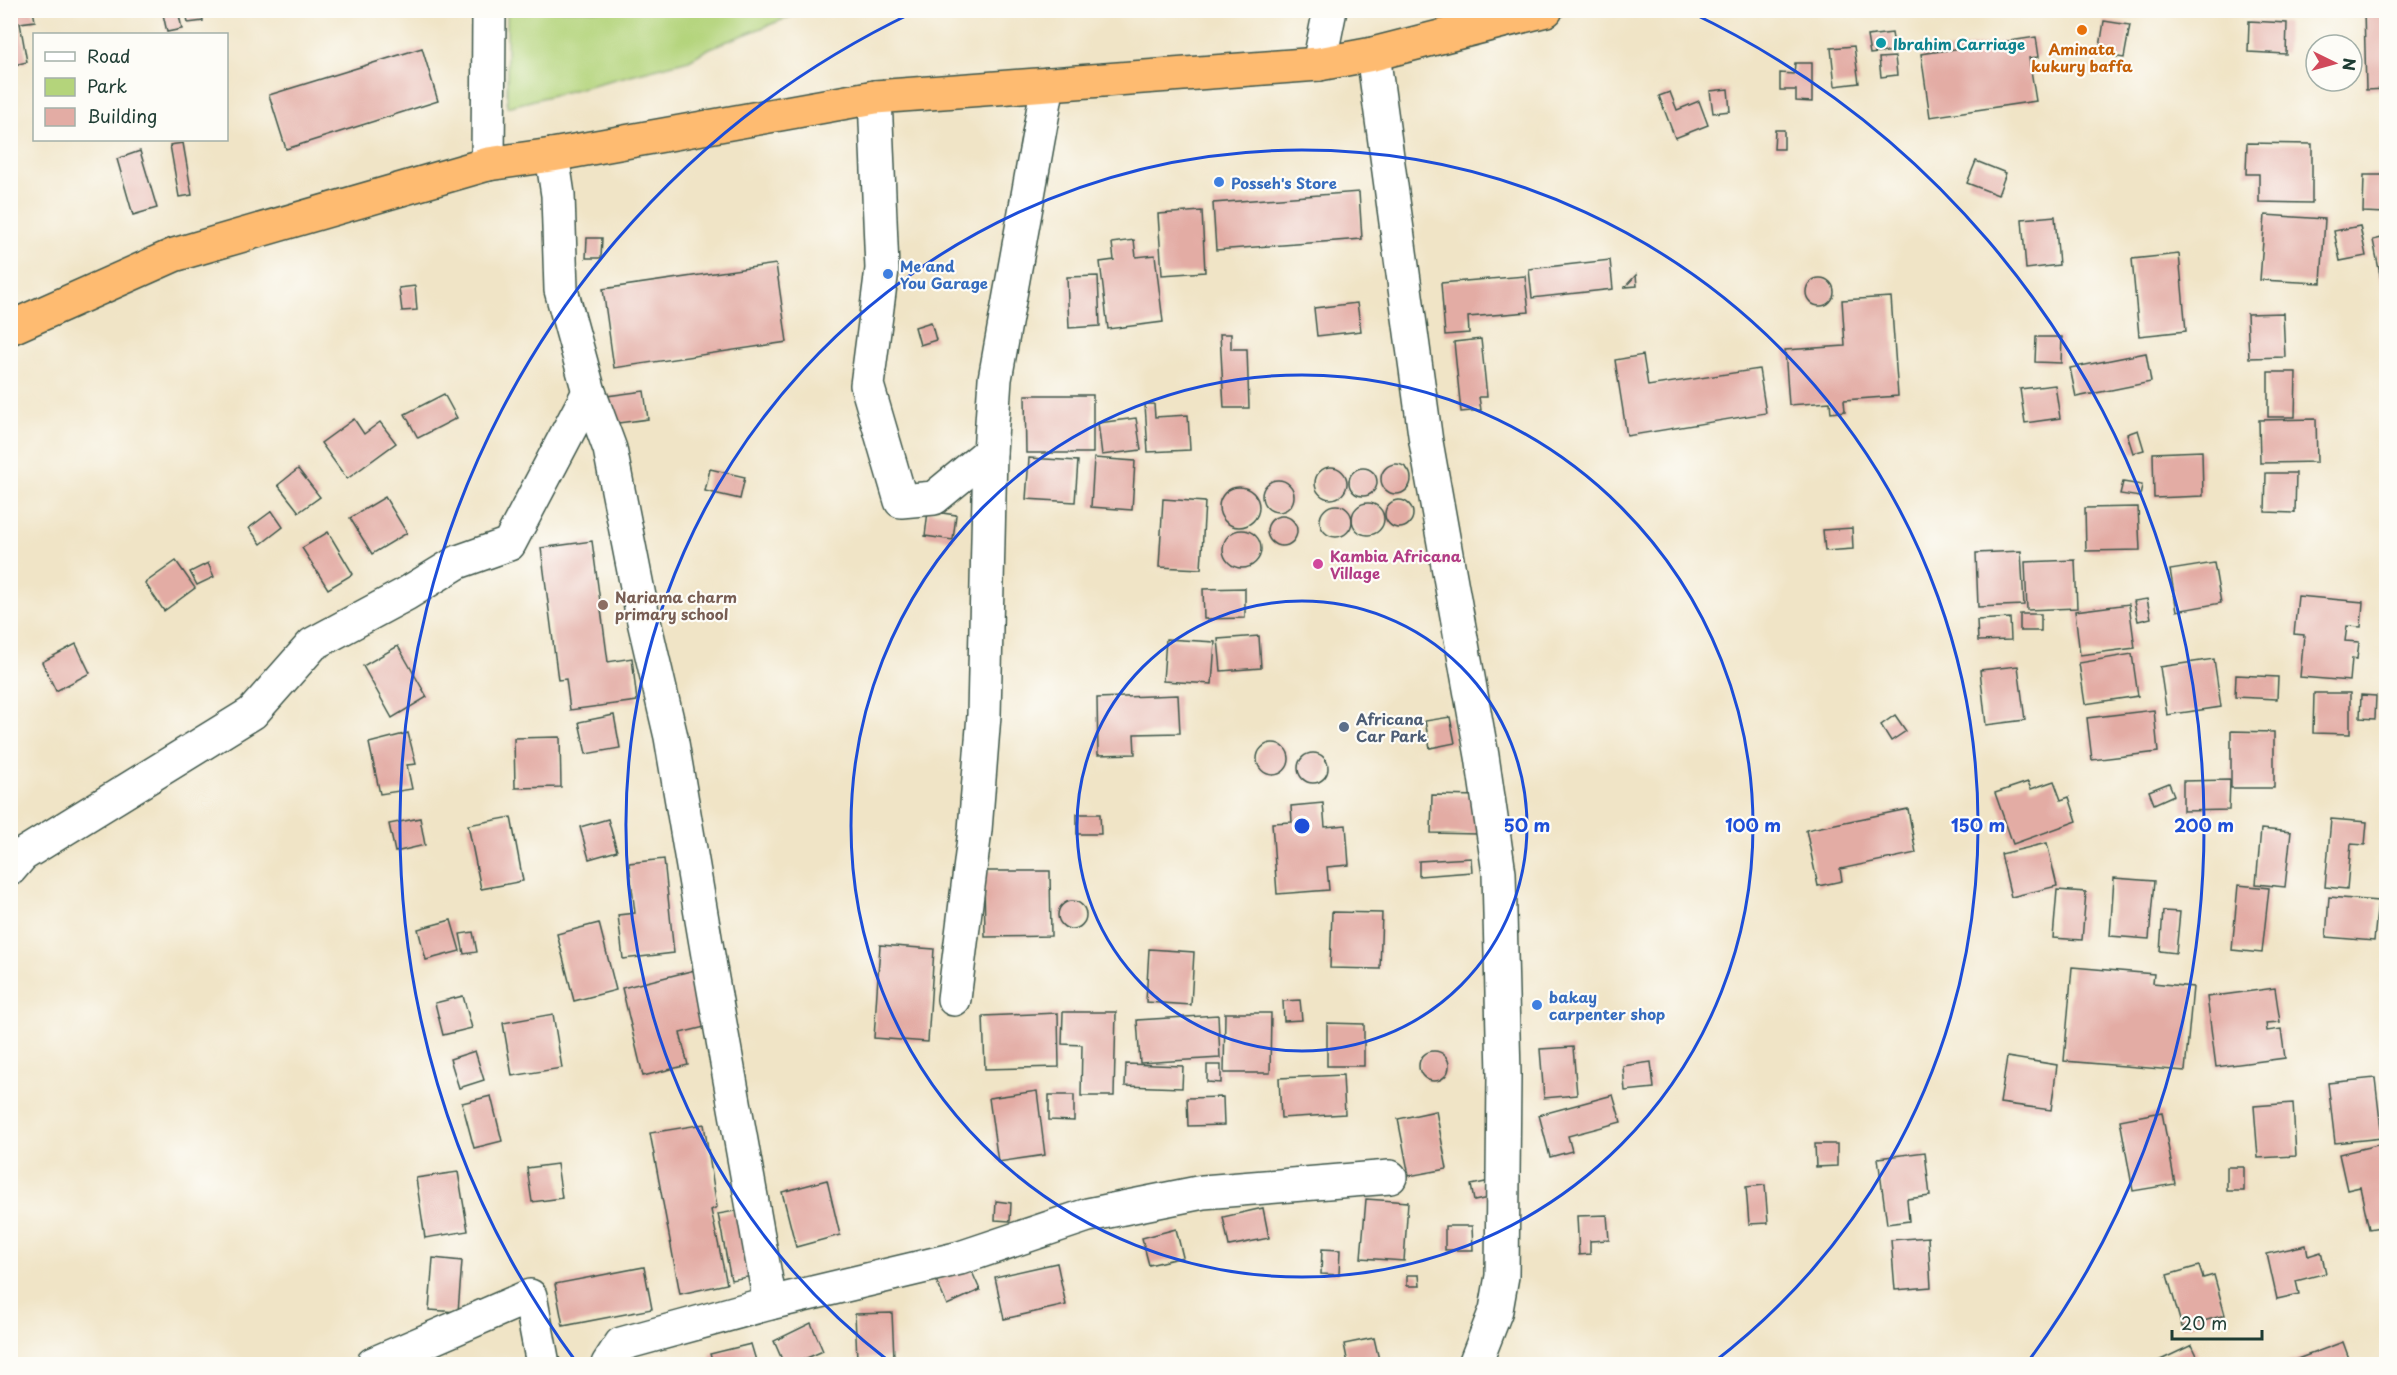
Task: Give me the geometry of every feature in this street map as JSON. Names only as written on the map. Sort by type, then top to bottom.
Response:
[{"type":"highway","points":[[10,328],[174,255],[488,164],[875,97],[1319,64],[1373,54],[1546,10]]},
{"type":"street","points":[[488,164],[489,10]]},
{"type":"street","points":[[1319,64],[1330,10]]},
{"type":"street","points":[[1373,54],[1426,442],[1482,756],[1499,873],[1504,1075],[1502,1276],[1496,1310],[1475,1365]]},
{"type":"street","points":[[954,999],[975,830],[984,715],[990,452],[995,379],[1048,84]]},
{"type":"street","points":[[875,97],[882,269],[867,385],[901,501],[934,498],[990,452]]},
{"type":"street","points":[[552,154],[558,195],[561,290],[589,392],[610,449],[643,617],[671,736],[770,1303]]},
{"type":"street","points":[[10,869],[22,855],[252,713],[313,644],[406,594],[458,562],[509,544],[589,392]]},
{"type":"street","points":[[608,1365],[621,1344],[770,1303],[960,1258],[1100,1213],[1203,1192],[1390,1177]]},
{"type":"street","points":[[373,1365],[530,1296],[543,1365]]},
{"type":"green space","points":[[507,10],[805,11],[710,48],[689,60],[507,107]]},
{"type":"building","points":[[10,10],[33,10],[35,21],[20,23],[27,62],[10,66]]},
{"type":"building","points":[[162,10],[178,10],[182,29],[167,32]]},
{"type":"building","points":[[186,10],[202,10],[203,21],[188,23]]},
{"type":"building","points":[[220,10],[240,10],[240,11],[221,16]]},
{"type":"building","points":[[2249,10],[2287,10],[2287,12],[2249,13]]},
{"type":"building","points":[[2364,10],[2386,10],[2386,89],[2366,90]]},
{"type":"building","points":[[2104,21],[2130,25],[2124,58],[2099,54]]},
{"type":"building","points":[[2249,21],[2287,23],[2286,54],[2248,52]]},
{"type":"building","name":"Ibrahim Carriage","points":[[1892,33],[1895,51],[1870,54],[1867,36]]},
{"type":"building","points":[[2036,37],[2039,57],[2029,58],[2036,101],[1930,117],[1921,54]]},
{"type":"building","points":[[1854,46],[1859,83],[1835,86],[1831,48]]},
{"type":"building","points":[[422,48],[438,101],[286,149],[269,95]]},
{"type":"building","points":[[1895,57],[1897,75],[1881,77],[1879,58]]},
{"type":"building","points":[[1795,63],[1812,63],[1812,102],[1796,101],[1796,90],[1780,90],[1780,73],[1794,74]]},
{"type":"building","points":[[1728,89],[1730,111],[1713,113],[1710,91]]},
{"type":"building","points":[[1670,92],[1677,110],[1699,101],[1708,125],[1675,138],[1659,96]]},
{"type":"building","points":[[1775,130],[1784,130],[1784,149],[1774,149]]},
{"type":"building","points":[[183,143],[192,195],[179,197],[170,145]]},
{"type":"building","points":[[2247,143],[2312,144],[2312,203],[2259,202],[2259,174],[2246,174]]},
{"type":"building","points":[[140,151],[157,208],[133,215],[117,159]]},
{"type":"building","points":[[1976,161],[2006,173],[1998,195],[1967,183]]},
{"type":"building","points":[[2364,175],[2386,175],[2386,213],[2363,212]]},
{"type":"building","points":[[1359,192],[1362,239],[1216,250],[1213,203]]},
{"type":"building","points":[[1202,211],[1205,272],[1162,275],[1158,214]]},
{"type":"building","points":[[2265,215],[2325,219],[2321,283],[2260,280]]},
{"type":"building","points":[[2055,216],[2059,265],[2026,269],[2022,219]]},
{"type":"building","points":[[2360,226],[2366,256],[2340,261],[2334,231]]},
{"type":"building","points":[[2386,237],[2386,299],[2385,299],[2373,240]]},
{"type":"building","points":[[587,238],[602,238],[601,258],[586,258]]},
{"type":"building","points":[[1134,240],[1136,257],[1155,255],[1163,322],[1108,329],[1100,262],[1114,260],[1112,243]]},
{"type":"building","points":[[2179,254],[2186,331],[2139,336],[2132,259]]},
{"type":"building","points":[[1610,260],[1613,289],[1532,298],[1529,269]]},
{"type":"building","points":[[776,264],[787,342],[614,368],[603,289]]},
{"type":"building","points":[[1636,275],[1637,286],[1625,287]]},
{"type":"building","points":[[1098,276],[1100,326],[1069,328],[1067,277]]},
{"type":"building","points":[[1525,276],[1529,312],[1468,317],[1469,333],[1445,335],[1441,283]]},
{"type":"building","points":[[1820,278],[1830,282],[1834,292],[1830,302],[1820,306],[1810,302],[1806,292],[1810,282]]},
{"type":"building","points":[[415,286],[417,310],[402,311],[399,288]]},
{"type":"building","points":[[1891,297],[1898,396],[1844,400],[1845,411],[1831,413],[1830,402],[1789,405],[1785,350],[1845,346],[1842,300]]},
{"type":"building","points":[[1357,303],[1361,331],[1317,336],[1314,308]]},
{"type":"building","points":[[2283,313],[2285,357],[2249,358],[2247,314]]},
{"type":"building","points":[[931,322],[936,340],[920,345],[915,327]]},
{"type":"building","points":[[1220,334],[1231,334],[1231,349],[1247,349],[1249,408],[1224,408]]},
{"type":"building","points":[[2036,337],[2062,337],[2061,363],[2035,362]]},
{"type":"building","points":[[1481,339],[1487,397],[1479,397],[1481,410],[1461,412],[1454,342]]},
{"type":"building","points":[[2146,353],[2151,382],[2076,397],[2070,368]]},
{"type":"building","points":[[1643,355],[1648,386],[1759,369],[1766,413],[1627,436],[1615,360]]},
{"type":"building","points":[[2268,372],[2296,372],[2295,417],[2268,417]]},
{"type":"building","points":[[2055,385],[2060,418],[2025,423],[2020,389]]},
{"type":"building","points":[[644,391],[648,419],[611,424],[607,396]]},
{"type":"building","points":[[444,394],[457,418],[418,438],[405,414]]},
{"type":"building","points":[[1025,395],[1093,395],[1093,453],[1026,453]]},
{"type":"building","points":[[1145,404],[1154,404],[1155,417],[1188,415],[1190,450],[1148,452]]},
{"type":"building","points":[[1136,418],[1141,450],[1102,455],[1098,423]]},
{"type":"building","points":[[354,419],[364,434],[380,422],[396,443],[347,479],[321,443]]},
{"type":"building","points":[[2316,419],[2317,462],[2260,463],[2259,420]]},
{"type":"building","points":[[2138,430],[2144,450],[2133,453],[2127,434]]},
{"type":"building","points":[[2202,451],[2203,496],[2154,498],[2153,453]]},
{"type":"building","points":[[1029,458],[1078,461],[1075,502],[1026,499]]},
{"type":"building","points":[[1094,458],[1135,461],[1132,510],[1091,507]]},
{"type":"building","points":[[1396,464],[1402,465],[1410,473],[1410,485],[1402,493],[1396,494],[1390,493],[1382,485],[1381,479],[1382,473],[1390,465]]},
{"type":"building","points":[[1331,467],[1342,472],[1347,483],[1342,494],[1331,499],[1320,494],[1315,483],[1320,472]]},
{"type":"building","points":[[1363,468],[1373,472],[1377,482],[1373,492],[1363,496],[1353,492],[1349,482],[1353,472]]},
{"type":"building","points":[[298,469],[320,497],[299,512],[278,485]]},
{"type":"building","points":[[710,469],[745,477],[740,499],[705,491]]},
{"type":"building","points":[[2266,473],[2296,473],[2295,513],[2265,512]]},
{"type":"building","points":[[1278,480],[1289,485],[1294,496],[1289,507],[1278,512],[1267,507],[1262,496],[1267,485]]},
{"type":"building","points":[[2123,482],[2142,485],[2140,497],[2120,494]]},
{"type":"building","points":[[1239,487],[1253,493],[1259,507],[1253,521],[1239,527],[1225,521],[1219,507],[1225,493]]},
{"type":"building","points":[[385,497],[407,533],[372,554],[350,518]]},
{"type":"building","points":[[1163,499],[1205,502],[1201,569],[1159,567]]},
{"type":"building","points":[[1399,500],[1409,504],[1413,514],[1409,524],[1399,528],[1389,524],[1385,514],[1389,504]]},
{"type":"building","points":[[1368,503],[1379,508],[1384,519],[1379,530],[1368,535],[1357,530],[1352,519],[1357,508]]},
{"type":"building","points":[[1336,505],[1347,510],[1352,521],[1347,532],[1336,537],[1325,532],[1320,521],[1325,510]]},
{"type":"building","points":[[2138,507],[2140,550],[2086,551],[2085,508]]},
{"type":"building","points":[[272,511],[283,527],[261,544],[249,528]]},
{"type":"building","points":[[928,511],[956,515],[953,540],[925,536]]},
{"type":"building","points":[[1282,516],[1288,517],[1296,525],[1296,537],[1288,545],[1282,546],[1276,545],[1268,537],[1267,531],[1268,525],[1276,517]]},
{"type":"building","points":[[1852,528],[1853,549],[1825,551],[1823,530]]},
{"type":"building","points":[[1242,530],[1255,536],[1261,549],[1255,562],[1242,568],[1229,562],[1223,549],[1229,536]]},
{"type":"building","points":[[328,532],[353,574],[328,589],[302,548]]},
{"type":"building","points":[[592,541],[608,662],[632,658],[637,701],[570,710],[566,679],[558,680],[541,548]]},
{"type":"building","points":[[2021,551],[2024,605],[1978,607],[1976,553]]},
{"type":"building","points":[[2075,560],[2077,608],[2027,610],[2025,562]]},
{"type":"building","points":[[176,561],[195,588],[164,611],[145,583]]},
{"type":"building","points":[[208,563],[214,577],[197,585],[190,572]]},
{"type":"building","points":[[2214,563],[2221,603],[2177,611],[2170,570]]},
{"type":"building","points":[[1245,588],[1245,618],[1204,619],[1203,589]]},
{"type":"building","points":[[2298,596],[2363,602],[2361,627],[2347,626],[2345,641],[2359,642],[2357,659],[2352,658],[2350,681],[2300,677],[2304,635],[2294,634]]},
{"type":"building","points":[[2147,599],[2151,618],[2138,621],[2134,601]]},
{"type":"building","points":[[2129,604],[2135,648],[2080,655],[2075,611]]},
{"type":"building","points":[[2020,614],[2041,614],[2041,631],[2020,631]]},
{"type":"building","points":[[2010,618],[2011,640],[1978,641],[1977,620]]},
{"type":"building","points":[[1259,636],[1261,668],[1221,671],[1218,639]]},
{"type":"building","points":[[1166,639],[1215,642],[1212,684],[1163,681]]},
{"type":"building","points":[[76,644],[90,673],[56,691],[42,662]]},
{"type":"building","points":[[398,646],[427,697],[392,718],[363,666]]},
{"type":"building","points":[[2132,654],[2138,696],[2085,704],[2079,663]]},
{"type":"building","points":[[2214,659],[2221,707],[2167,715],[2160,667]]},
{"type":"building","points":[[2018,666],[2025,720],[1986,725],[1980,670]]},
{"type":"building","points":[[2236,675],[2278,677],[2277,699],[2235,697]]},
{"type":"building","points":[[2314,693],[2350,693],[2350,734],[2313,733]]},
{"type":"building","points":[[1178,695],[1180,733],[1134,734],[1135,754],[1098,755],[1097,698]]},
{"type":"building","points":[[2361,695],[2376,696],[2375,719],[2360,718]]},
{"type":"building","points":[[2154,710],[2158,752],[2092,760],[2087,718]]},
{"type":"building","points":[[614,715],[620,748],[586,754],[579,722]]},
{"type":"building","points":[[1895,715],[1906,731],[1891,741],[1881,725]]},
{"type":"building","points":[[1450,717],[1455,743],[1430,748],[1425,721]]},
{"type":"building","points":[[2231,731],[2274,732],[2274,788],[2231,788]]},
{"type":"building","points":[[408,733],[416,764],[407,765],[412,789],[380,794],[369,743]]},
{"type":"building","points":[[560,737],[561,787],[515,788],[514,738]]},
{"type":"building","points":[[1273,743],[1284,748],[1289,759],[1284,770],[1273,775],[1262,770],[1257,759],[1262,748]]},
{"type":"building","points":[[1313,753],[1324,757],[1328,768],[1324,779],[1313,783],[1302,779],[1298,768],[1302,757]]},
{"type":"building","points":[[2230,780],[2229,810],[2183,811],[2183,781]]},
{"type":"building","points":[[2054,781],[2061,800],[2069,797],[2077,821],[2013,844],[1995,793],[2028,782],[2031,789]]},
{"type":"building","points":[[2169,783],[2174,795],[2154,804],[2149,791]]},
{"type":"building","points":[[1432,795],[1479,796],[1478,834],[1431,833]]},
{"type":"building","points":[[1323,803],[1325,827],[1346,825],[1349,865],[1327,867],[1329,890],[1277,894],[1272,823],[1292,822],[1291,806]]},
{"type":"building","points":[[1908,809],[1916,853],[1840,869],[1842,881],[1818,886],[1806,830]]},
{"type":"building","points":[[1077,814],[1100,814],[1101,834],[1077,834]]},
{"type":"building","points":[[511,817],[523,881],[481,889],[468,825]]},
{"type":"building","points":[[420,818],[425,845],[395,852],[389,824]]},
{"type":"building","points":[[608,819],[617,851],[589,859],[580,827]]},
{"type":"building","points":[[2331,819],[2367,822],[2365,845],[2351,844],[2347,889],[2325,887]]},
{"type":"building","points":[[2261,829],[2291,832],[2285,887],[2256,884]]},
{"type":"building","points":[[2047,843],[2057,886],[2011,897],[2001,854]]},
{"type":"building","points":[[1471,858],[1472,872],[1419,876],[1419,861]]},
{"type":"building","points":[[664,859],[674,953],[623,959],[618,915],[635,913],[629,863]]},
{"type":"building","points":[[984,871],[1050,871],[1051,936],[985,937]]},
{"type":"building","points":[[2114,878],[2154,881],[2149,939],[2110,936]]},
{"type":"building","points":[[2238,885],[2269,888],[2262,953],[2232,950]]},
{"type":"building","points":[[2057,890],[2086,892],[2082,940],[2053,938]]},
{"type":"building","points":[[2329,897],[2378,901],[2374,941],[2326,937]]},
{"type":"building","points":[[1072,901],[1082,905],[1086,915],[1082,925],[1072,929],[1062,925],[1058,915],[1062,905]]},
{"type":"building","points":[[2163,911],[2180,912],[2176,953],[2160,951]]},
{"type":"building","points":[[1332,912],[1382,913],[1380,969],[1330,968]]},
{"type":"building","points":[[451,920],[460,951],[426,960],[418,929]]},
{"type":"building","points":[[599,923],[616,990],[574,1001],[557,934]]},
{"type":"building","points":[[473,932],[477,952],[464,954],[460,934]]},
{"type":"building","points":[[880,945],[934,949],[928,1042],[874,1038]]},
{"type":"building","points":[[1149,949],[1194,952],[1191,1005],[1146,1002]]},
{"type":"building","points":[[2072,967],[2154,974],[2153,983],[2193,987],[2185,1071],[2064,1061]]},
{"type":"building","points":[[699,969],[713,1025],[680,1033],[688,1065],[643,1076],[622,988]]},
{"type":"building","points":[[2275,988],[2280,1022],[2266,1023],[2267,1031],[2281,1029],[2285,1058],[2216,1067],[2207,997]]},
{"type":"building","points":[[463,996],[472,1028],[443,1035],[435,1003]]},
{"type":"building","points":[[1300,1000],[1302,1020],[1284,1021],[1283,1001]]},
{"type":"building","points":[[1063,1012],[1116,1012],[1114,1096],[1081,1096],[1082,1045],[1062,1044]]},
{"type":"building","points":[[1058,1013],[1059,1067],[985,1069],[983,1016]]},
{"type":"building","points":[[1225,1013],[1271,1013],[1270,1073],[1224,1073]]},
{"type":"building","points":[[553,1014],[562,1068],[512,1076],[503,1023]]},
{"type":"building","points":[[1218,1015],[1220,1058],[1140,1063],[1137,1020]]},
{"type":"building","points":[[1327,1023],[1364,1024],[1364,1066],[1327,1066]]},
{"type":"building","points":[[1573,1047],[1577,1095],[1544,1098],[1540,1049]]},
{"type":"building","points":[[475,1051],[484,1080],[459,1088],[450,1059]]},
{"type":"building","points":[[1434,1051],[1445,1055],[1449,1066],[1445,1077],[1434,1081],[1423,1077],[1419,1066],[1423,1055]]},
{"type":"building","points":[[2007,1057],[2057,1065],[2051,1110],[2000,1103]]},
{"type":"building","points":[[1651,1062],[1654,1088],[1625,1091],[1623,1066]]},
{"type":"building","points":[[1126,1064],[1183,1066],[1182,1088],[1125,1086]]},
{"type":"building","points":[[1207,1065],[1221,1065],[1221,1083],[1207,1082]]},
{"type":"building","points":[[1343,1075],[1345,1114],[1281,1118],[1279,1078]]},
{"type":"building","points":[[2375,1078],[2382,1138],[2335,1143],[2328,1083]]},
{"type":"building","points":[[1037,1091],[1045,1155],[998,1162],[989,1098]]},
{"type":"building","points":[[1049,1095],[1074,1095],[1074,1121],[1049,1120]]},
{"type":"building","points":[[1613,1095],[1621,1122],[1568,1136],[1572,1151],[1550,1157],[1539,1115]]},
{"type":"building","points":[[491,1096],[502,1141],[474,1148],[462,1103]]},
{"type":"building","points":[[1223,1097],[1224,1125],[1188,1126],[1187,1098]]},
{"type":"building","points":[[2293,1103],[2296,1156],[2258,1158],[2254,1106]]},
{"type":"building","points":[[1436,1111],[1447,1169],[1409,1176],[1398,1119]]},
{"type":"building","points":[[2162,1112],[2175,1184],[2133,1191],[2120,1120]]},
{"type":"building","points":[[704,1124],[717,1207],[711,1210],[727,1284],[680,1294],[650,1133]]},
{"type":"building","points":[[2386,1143],[2386,1226],[2369,1229],[2360,1187],[2347,1190],[2339,1154]]},
{"type":"building","points":[[1815,1144],[1837,1144],[1837,1166],[1816,1167]]},
{"type":"building","points":[[1925,1152],[1930,1196],[1907,1199],[1909,1221],[1887,1224],[1878,1158]]},
{"type":"building","points":[[557,1164],[562,1198],[532,1202],[527,1168]]},
{"type":"building","points":[[2227,1167],[2244,1167],[2244,1191],[2227,1191]]},
{"type":"building","points":[[458,1172],[468,1231],[425,1238],[416,1178]]},
{"type":"building","points":[[827,1180],[840,1235],[796,1247],[782,1192]]},
{"type":"building","points":[[1495,1180],[1498,1196],[1474,1201],[1471,1185]]},
{"type":"building","points":[[1765,1185],[1768,1223],[1749,1224],[1746,1187]]},
{"type":"building","points":[[1366,1199],[1408,1202],[1404,1261],[1361,1258]]},
{"type":"building","points":[[996,1201],[1011,1203],[1010,1221],[995,1220]]},
{"type":"building","points":[[1263,1208],[1269,1238],[1229,1246],[1223,1217]]},
{"type":"building","points":[[746,1209],[759,1275],[731,1280],[718,1214]]},
{"type":"building","points":[[1607,1215],[1609,1240],[1590,1241],[1590,1254],[1579,1255],[1577,1216]]},
{"type":"building","points":[[1445,1226],[1472,1226],[1473,1250],[1445,1250]]},
{"type":"building","points":[[1176,1229],[1183,1257],[1149,1265],[1142,1238]]},
{"type":"building","points":[[1928,1237],[1931,1287],[1895,1290],[1891,1240]]},
{"type":"building","points":[[2306,1245],[2308,1256],[2321,1252],[2326,1273],[2296,1281],[2299,1294],[2277,1299],[2267,1254]]},
{"type":"building","points":[[1322,1249],[1340,1250],[1339,1275],[1321,1274]]},
{"type":"building","points":[[433,1258],[462,1261],[458,1312],[429,1310]]},
{"type":"building","points":[[1057,1263],[1066,1305],[1004,1319],[995,1277]]},
{"type":"building","points":[[969,1265],[980,1290],[947,1305],[936,1280]]},
{"type":"building","points":[[2199,1266],[2203,1278],[2214,1275],[2225,1315],[2182,1327],[2167,1275]]},
{"type":"building","points":[[644,1267],[652,1309],[563,1326],[555,1284]]},
{"type":"building","points":[[1407,1275],[1419,1275],[1420,1286],[1407,1286]]},
{"type":"building","points":[[892,1313],[894,1357],[857,1359],[855,1314]]},
{"type":"building","points":[[811,1323],[823,1351],[793,1364],[784,1364],[774,1341]]},
{"type":"building","points":[[1374,1338],[1380,1364],[1348,1364],[1344,1344]]},
{"type":"building","points":[[2343,1342],[2351,1364],[2284,1364]]},
{"type":"building","points":[[751,1344],[757,1364],[713,1364],[710,1354]]},
{"type":"building","points":[[2192,1345],[2201,1364],[2152,1364]]},
{"type":"place","name":"Aminata kukury baffa","points":[[2082,30]]},
{"type":"place","name":"Ibrahim Carriage","points":[[1881,43]]},
{"type":"place","name":"Posseh's Store","points":[[1219,182]]},
{"type":"place","name":"Me and You Garage","points":[[888,274]]},
{"type":"place","name":"Kambia Africana Village","points":[[1318,564]]},
{"type":"place","name":"Nariama charm primary school","points":[[603,605]]},
{"type":"place","name":"Africana Car Park","points":[[1344,727]]},
{"type":"place","name":"bakay carpenter shop","points":[[1537,1005]]}]
